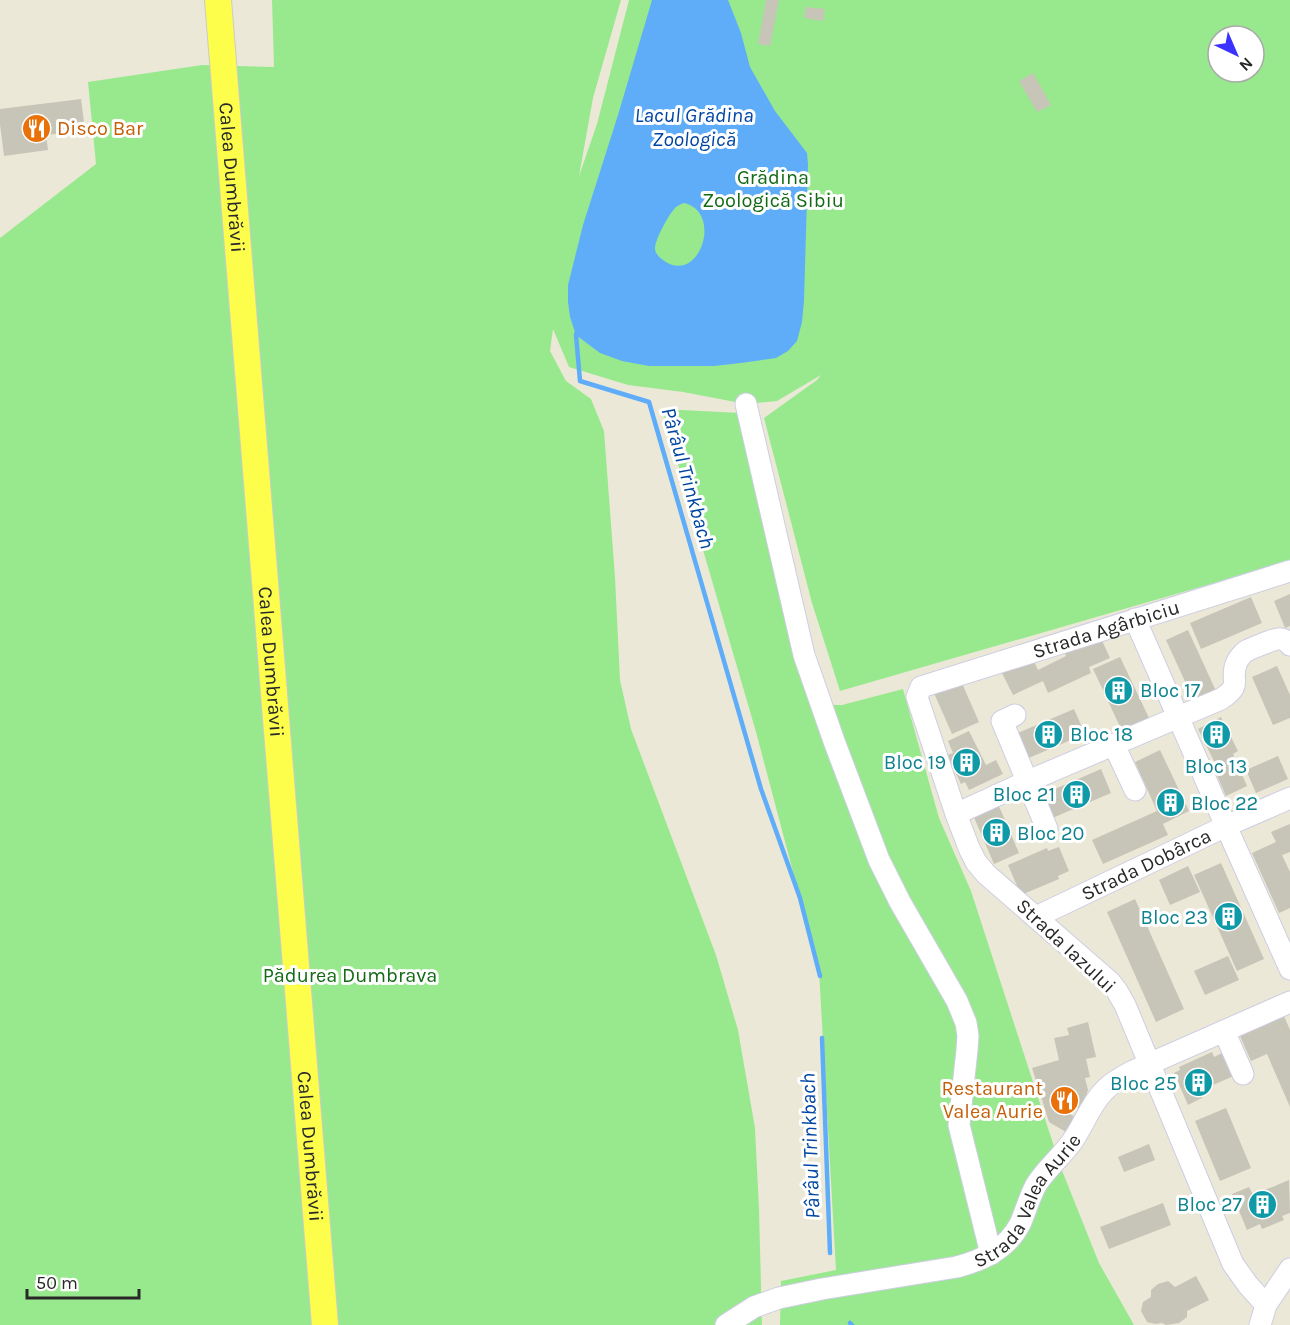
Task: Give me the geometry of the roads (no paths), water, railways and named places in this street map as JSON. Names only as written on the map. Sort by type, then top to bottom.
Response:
[{"type":"main road","name":"Calea Dumbrăvii","points":[[218,0],[325,1325]]},
{"type":"street","points":[[746,404],[804,655],[834,741],[879,860],[900,902],[957,1001],[966,1023],[967,1050],[959,1125],[991,1254]]},
{"type":"street","name":"Strada Agârbiciu","points":[[921,687],[1290,571]]},
{"type":"street","points":[[1135,619],[1290,969]]},
{"type":"street","points":[[956,814],[1221,699],[1230,693],[1235,685],[1234,673],[1237,662],[1245,652],[1278,639],[1287,641],[1290,645]]},
{"type":"street","name":"Strada Iazului","points":[[921,687],[917,697],[969,848],[986,874],[1110,982],[1117,991],[1125,1005],[1233,1264],[1248,1285],[1263,1315]]},
{"type":"street","points":[[1015,715],[1002,721],[1047,829]]},
{"type":"street","points":[[1114,745],[1135,790]]},
{"type":"street","name":"Strada Dobârca","points":[[1036,917],[1290,798]]},
{"type":"street","name":"Strada Valea Aurie","points":[[726,1325],[754,1307],[779,1298],[814,1290],[957,1267],[970,1264],[991,1254],[1013,1234],[1037,1184],[1071,1144],[1095,1102],[1118,1079],[1149,1063],[1290,1002]]},
{"type":"street","points":[[1224,1030],[1243,1074]]},
{"type":"street","points":[[1263,1315],[1290,1269]]},
{"type":"water","name":"Lacul Grădina Zoologică","points":[[652,0],[728,0],[741,33],[750,67],[775,111],[807,153],[802,322],[797,341],[788,351],[776,358],[714,366],[649,366],[622,361],[600,353],[576,335],[570,317],[568,285],[583,225]],"holes":[[[684,203],[696,209],[703,220],[704,232],[702,245],[696,256],[687,264],[676,266],[663,260],[655,249],[660,233],[670,215],[676,207]]]},
{"type":"waterway","name":"Pârâul Trinkbach","points":[[577,332],[580,381],[649,402],[761,789],[800,898],[820,976]]},
{"type":"waterway","name":"Pârâul Trinkbach","points":[[822,1038],[830,1253]]},
{"type":"place","name":"Disco Bar","points":[[36,128]]},
{"type":"place","name":"Bloc 17","points":[[1119,690]]},
{"type":"place","name":"Bloc 18","points":[[1049,734]]},
{"type":"place","name":"Bloc 13","points":[[1216,735]]},
{"type":"place","name":"Bloc 19","points":[[967,762]]},
{"type":"place","name":"Bloc 21","points":[[1076,794]]},
{"type":"place","name":"Bloc 22","points":[[1170,803]]},
{"type":"place","name":"Bloc 20","points":[[996,833]]},
{"type":"place","name":"Bloc 23","points":[[1229,917]]},
{"type":"place","name":"Bloc 25","points":[[1198,1083]]},
{"type":"place","name":"Restaurant Valea Aurie","points":[[1064,1100]]},
{"type":"place","name":"Bloc 27","points":[[1263,1204]]},
{"type":"park label","name":"Grădina Zoologică Sibiu","points":[[773,188]]},
{"type":"park label","name":"Pădurea Dumbrava","points":[[350,975]]}]
